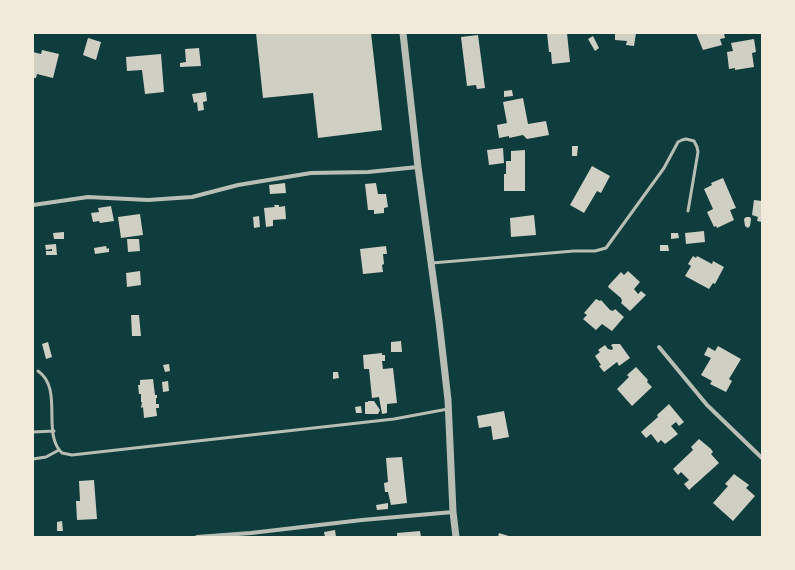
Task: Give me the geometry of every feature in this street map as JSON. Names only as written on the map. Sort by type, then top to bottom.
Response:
[{"type":"street","points":[[403,33],[418,167],[439,321],[448,409],[453,512],[456,537]]},
{"type":"street","points":[[33,205],[88,197],[148,200],[192,196],[238,185],[311,173],[368,172],[418,167]]},
{"type":"street","points":[[659,348],[707,405],[762,458]]},
{"type":"street","points":[[197,537],[251,533],[362,520],[453,512]]},
{"type":"lane","points":[[432,263],[574,250],[595,251],[606,248],[664,168],[678,142],[686,139],[694,141],[698,152],[688,211]]},
{"type":"lane","points":[[38,371],[47,379],[50,389],[55,443],[62,453],[72,455],[394,419],[448,409]]},
{"type":"lane","points":[[33,432],[54,431]]},
{"type":"lane","points":[[33,459],[46,457],[59,450]]},
{"type":"building","points":[[256,33],[371,33],[382,130],[318,138],[313,93],[263,98]]},
{"type":"building","points":[[547,33],[567,33],[570,62],[552,64]]},
{"type":"building","points":[[615,33],[636,33],[634,46],[626,45],[627,41],[615,40]]},
{"type":"building","points":[[696,33],[724,33],[725,38],[720,39],[722,45],[703,50]]},
{"type":"building","points":[[478,35],[485,88],[477,89],[476,85],[467,86],[461,37]]},
{"type":"building","points":[[593,36],[599,48],[595,51],[588,39]]},
{"type":"building","points":[[88,38],[101,42],[96,60],[83,55]]},
{"type":"building","points":[[754,39],[756,52],[752,53],[754,67],[735,70],[735,68],[729,69],[727,52],[733,51],[731,43]]},
{"type":"building","points":[[199,48],[201,66],[180,67],[180,63],[186,62],[185,49]]},
{"type":"building","points":[[42,50],[59,54],[53,78],[37,74],[36,78],[33,78],[33,52],[41,54]]},
{"type":"building","points":[[161,54],[164,92],[145,94],[142,70],[127,71],[126,57]]},
{"type":"building","points":[[512,90],[513,96],[504,97],[504,91]]},
{"type":"building","points":[[206,92],[207,101],[203,102],[204,110],[198,111],[197,102],[194,103],[192,94]]},
{"type":"building","points":[[523,98],[528,124],[546,121],[549,135],[527,139],[523,135],[509,138],[509,136],[499,138],[497,125],[507,123],[503,102]]},
{"type":"building","points":[[572,146],[578,146],[577,156],[572,156]]},
{"type":"building","points":[[503,148],[504,163],[489,165],[487,150]]},
{"type":"building","points":[[525,150],[525,191],[504,191],[506,161],[511,161],[511,151]]},
{"type":"building","points":[[592,166],[610,176],[601,193],[597,191],[584,213],[570,205]]},
{"type":"building","points":[[723,178],[736,208],[730,210],[734,220],[717,228],[716,226],[714,227],[707,212],[713,209],[704,189],[712,185],[711,183]]},
{"type":"building","points":[[285,183],[286,193],[270,194],[269,185]]},
{"type":"building","points":[[376,183],[378,194],[386,194],[388,207],[384,208],[384,213],[374,214],[374,210],[368,210],[365,184]]},
{"type":"building","points":[[754,200],[762,201],[762,222],[757,221],[758,217],[752,215]]},
{"type":"building","points":[[274,205],[279,205],[279,207],[285,206],[286,219],[273,220],[273,226],[266,227],[264,208],[275,207]]},
{"type":"building","points":[[111,206],[114,221],[100,223],[99,221],[93,222],[91,213],[99,212],[98,208]]},
{"type":"building","points":[[140,214],[143,235],[121,238],[118,217]]},
{"type":"building","points":[[534,215],[536,235],[511,237],[510,218]]},
{"type":"building","points":[[259,216],[260,227],[254,228],[253,217]]},
{"type":"building","points":[[746,217],[750,217],[751,219],[750,226],[748,228],[745,226],[744,219]]},
{"type":"building","points":[[704,231],[705,242],[686,244],[685,233]]},
{"type":"building","points":[[64,232],[64,239],[54,239],[53,233]]},
{"type":"building","points":[[671,233],[678,233],[679,238],[671,239]]},
{"type":"building","points":[[127,239],[139,239],[140,251],[128,252]]},
{"type":"building","points":[[56,244],[57,255],[46,255],[46,251],[52,251],[52,249],[46,250],[45,245]]},
{"type":"building","points":[[660,245],[668,245],[669,251],[660,251]]},
{"type":"building","points":[[106,246],[107,249],[109,248],[109,252],[95,254],[94,248]]},
{"type":"building","points":[[386,246],[387,254],[383,254],[383,272],[363,274],[360,249]]},
{"type":"building","points":[[693,256],[696,258],[697,256],[712,264],[713,261],[724,267],[715,284],[713,283],[709,289],[685,276],[691,266],[688,264]]},
{"type":"building","points":[[140,271],[141,285],[127,287],[126,273]]},
{"type":"building","points":[[628,271],[640,282],[634,289],[638,294],[641,291],[646,295],[630,311],[621,303],[621,298],[608,287],[621,272],[624,275]]},
{"type":"building","points":[[596,299],[601,300],[610,310],[613,311],[615,309],[624,317],[612,331],[602,324],[596,330],[583,319],[587,315],[584,313]]},
{"type":"building","points":[[131,315],[139,315],[141,336],[132,336]]},
{"type":"building","points":[[401,341],[402,352],[391,352],[391,342]]},
{"type":"building","points":[[48,342],[52,357],[46,359],[42,344]]},
{"type":"building","points":[[620,344],[630,358],[619,366],[617,362],[604,372],[599,366],[601,365],[595,356],[600,352],[598,350],[605,345],[608,349],[612,350],[613,348],[611,345]]},
{"type":"building","points":[[718,346],[741,359],[729,379],[732,381],[726,392],[710,384],[712,381],[701,375],[711,358],[704,355],[708,347],[715,351]]},
{"type":"building","points":[[382,353],[382,355],[385,355],[385,361],[382,361],[383,369],[393,368],[397,403],[387,404],[387,413],[382,414],[379,397],[372,398],[369,369],[364,369],[363,355]]},
{"type":"building","points":[[169,364],[170,371],[165,372],[163,365]]},
{"type":"building","points":[[636,367],[648,380],[647,382],[652,387],[632,406],[617,389],[629,377],[627,375]]},
{"type":"building","points":[[333,372],[338,372],[339,378],[333,379]]},
{"type":"building","points":[[153,379],[155,395],[157,395],[156,404],[159,404],[159,408],[156,408],[157,416],[144,418],[143,407],[141,408],[141,394],[139,394],[138,385],[140,385],[140,380]]},
{"type":"building","points":[[168,381],[169,391],[163,392],[162,382]]},
{"type":"building","points":[[374,401],[380,410],[378,414],[365,414],[365,402]]},
{"type":"building","points":[[669,404],[684,422],[679,426],[676,422],[671,426],[678,434],[665,444],[661,440],[658,443],[651,434],[646,438],[641,432],[658,417],[657,415]]},
{"type":"building","points":[[361,406],[362,413],[356,413],[355,407]]},
{"type":"building","points":[[504,411],[509,437],[493,440],[491,426],[479,428],[477,416]]},
{"type":"building","points":[[699,439],[711,449],[713,452],[711,454],[719,463],[689,490],[684,484],[689,480],[681,472],[678,475],[673,469],[693,450],[691,447]]},
{"type":"building","points":[[402,457],[407,503],[391,505],[388,492],[385,492],[384,483],[388,482],[386,458]]},
{"type":"building","points":[[734,474],[749,485],[746,488],[755,496],[733,521],[713,503],[728,486],[725,484]]},
{"type":"building","points":[[94,480],[97,519],[77,520],[76,501],[80,501],[79,481]]},
{"type":"building","points":[[388,503],[388,509],[377,510],[376,505]]},
{"type":"building","points":[[62,521],[63,531],[57,531],[57,522]]},
{"type":"building","points":[[335,530],[336,537],[325,537],[324,532]]},
{"type":"building","points":[[420,531],[421,537],[397,537],[397,533]]},
{"type":"building","points":[[499,533],[512,537],[498,537]]}]
